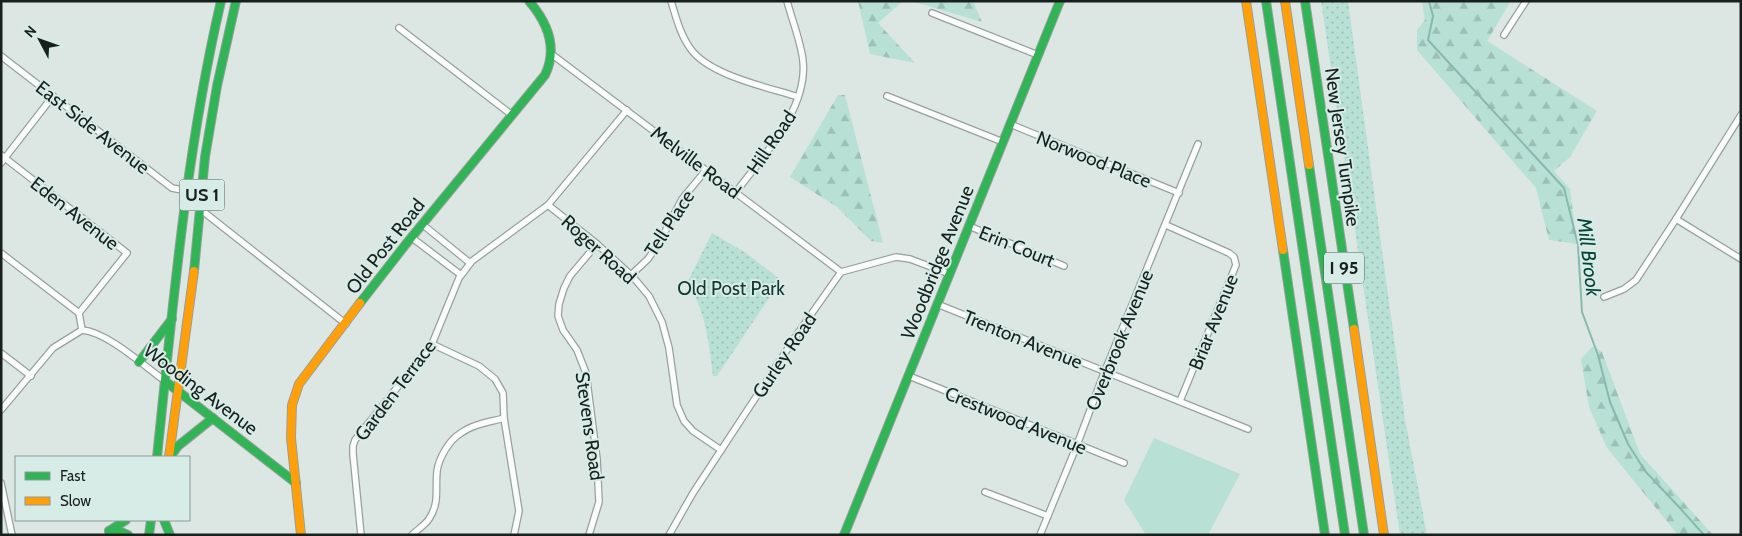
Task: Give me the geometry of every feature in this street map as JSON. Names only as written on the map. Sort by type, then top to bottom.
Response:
[{"type":"main road","name":"US 1","points":[[158,456],[187,191],[198,115],[221,1]]},
{"type":"main road","name":"US 1","points":[[169,456],[205,157],[217,86],[236,1]]},
{"type":"main road","name":"Old Post Road","points":[[300,535],[291,438],[292,404],[299,384],[411,237],[546,72],[550,53],[550,36],[540,13],[529,1]]},
{"type":"main road","name":"Woodbridge Avenue","points":[[846,534],[1060,1]]},
{"type":"main road","points":[[1246,1],[1325,535]]},
{"type":"main road","name":"I 95","points":[[1266,1],[1345,535]]},
{"type":"main road","name":"New Jersey Turnpike","points":[[1285,1],[1364,535]]},
{"type":"main road","name":"New Jersey Turnpike","points":[[1304,1],[1384,535]]},
{"type":"main road","points":[[139,362],[172,318]]},
{"type":"main road","name":"Wooding Avenue","points":[[165,381],[296,483]]},
{"type":"main road","points":[[170,456],[178,446],[213,418]]},
{"type":"main road","points":[[106,533],[124,521]]},
{"type":"main road","points":[[148,535],[150,521]]},
{"type":"main road","points":[[161,535],[163,521]]},
{"type":"main road","points":[[163,521],[170,535]]},
{"type":"main road","points":[[106,533],[119,531],[128,535]]},
{"type":"street","points":[[671,1],[681,34],[691,50],[704,63],[720,72],[798,97]]},
{"type":"street","name":"Hill Road","points":[[736,192],[782,130],[796,105],[801,87],[803,62],[787,1]]},
{"type":"street","points":[[1504,35],[1526,1]]},
{"type":"street","points":[[932,13],[1038,55]]},
{"type":"street","points":[[399,28],[512,115]]},
{"type":"street","name":"Melville Road","points":[[550,53],[841,272]]},
{"type":"street","name":"East Side Avenue","points":[[1,56],[172,188],[187,191]]},
{"type":"street","points":[[2,159],[53,96]]},
{"type":"street","points":[[887,96],[1003,142]]},
{"type":"street","name":"Garden Terrace","points":[[361,535],[353,446],[363,430],[432,344],[461,275],[470,263],[548,205],[627,110]]},
{"type":"street","points":[[1604,298],[1624,289],[1636,280],[1741,115]]},
{"type":"street","name":"Norwood Place","points":[[1010,124],[1179,193]]},
{"type":"street","name":"Overbrook Avenue","points":[[1040,535],[1198,144]]},
{"type":"street","name":"Eden Avenue","points":[[2,159],[127,252],[79,312]]},
{"type":"street","name":"Tell Place","points":[[631,275],[648,258],[659,243],[682,199],[706,170]]},
{"type":"street","name":"Roger Road","points":[[548,205],[597,244],[631,275],[649,296],[662,322],[669,348],[677,405],[684,421],[693,431],[721,450]]},
{"type":"street","points":[[200,209],[346,324]]},
{"type":"street","points":[[1676,219],[1741,259]]},
{"type":"street","points":[[422,224],[470,263]]},
{"type":"street","name":"Briar Avenue","points":[[1166,225],[1229,253],[1234,257],[1236,265],[1180,401]]},
{"type":"street","name":"Erin Court","points":[[969,226],[1064,266]]},
{"type":"street","points":[[411,237],[461,275]]},
{"type":"street","name":"Stevens Road","points":[[589,535],[599,502],[597,459],[586,373],[577,350],[563,330],[558,316],[559,304],[567,282],[597,244]]},
{"type":"street","points":[[1,253],[79,312],[82,330],[53,348],[1,410]]},
{"type":"street","points":[[841,272],[896,257],[910,259],[950,274]]},
{"type":"street","name":"Gurley Road","points":[[668,535],[721,450],[841,272]]},
{"type":"street","name":"Trenton Avenue","points":[[937,304],[1104,373],[1248,429]]},
{"type":"street","name":"Wooding Avenue","points":[[82,330],[92,331],[107,339],[165,381]]},
{"type":"street","points":[[432,344],[479,366],[495,379],[504,393],[504,418],[518,511],[514,535]]},
{"type":"street","points":[[1,353],[31,376]]},
{"type":"street","name":"Crestwood Avenue","points":[[908,376],[1124,463]]},
{"type":"street","points":[[412,535],[427,522],[433,510],[438,496],[437,471],[452,440],[468,428],[504,418]]},
{"type":"street","points":[[1,483],[12,535]]},
{"type":"street","points":[[985,492],[1048,516]]},
{"type":"green space","points":[[858,1],[903,1],[878,23],[915,63],[870,54]]},
{"type":"green space","points":[[911,1],[973,1],[982,22]]},
{"type":"green space","points":[[1321,1],[1348,1],[1405,419],[1427,535],[1400,535]]},
{"type":"green space","points":[[1422,1],[1511,1],[1487,41],[1597,111],[1570,157],[1554,171],[1570,189],[1577,244],[1549,240],[1536,188],[1417,50],[1417,30],[1425,20]]},
{"type":"green space","points":[[838,95],[845,95],[883,243],[871,241],[837,207],[790,177]]},
{"type":"green space","name":"Old Post Park","points":[[712,233],[746,253],[781,280],[717,376],[713,376],[703,316],[699,304],[687,283]]},
{"type":"green space","points":[[1593,346],[1602,352],[1640,454],[1713,535],[1678,535],[1607,448],[1589,407],[1581,359]]},
{"type":"green space","points":[[1154,438],[1240,474],[1208,535],[1146,535],[1124,500]]},
{"type":"waterway","name":"Mill Brook","points":[[1429,1],[1433,16],[1428,40],[1564,188],[1578,245],[1582,312],[1598,355],[1610,402],[1628,444],[1645,471],[1704,535]]},
{"type":"traffic: fast","points":[[157,456],[175,285],[198,114],[221,1]]},
{"type":"traffic: fast","points":[[194,271],[205,157],[217,86],[236,1]]},
{"type":"traffic: fast","points":[[360,303],[545,75],[551,55],[549,36],[541,18],[529,1]]},
{"type":"traffic: fast","points":[[844,535],[1060,1]]},
{"type":"traffic: fast","points":[[1266,1],[1345,535]]},
{"type":"traffic: fast","points":[[1305,1],[1354,329]]},
{"type":"traffic: fast","points":[[1309,165],[1364,535]]},
{"type":"traffic: fast","points":[[1283,250],[1325,535]]},
{"type":"traffic: fast","points":[[139,362],[172,319]]},
{"type":"traffic: fast","points":[[165,381],[296,483]]},
{"type":"traffic: fast","points":[[171,456],[178,446],[213,418]]},
{"type":"traffic: fast","points":[[109,531],[124,521]]},
{"type":"traffic: fast","points":[[149,535],[151,521]]},
{"type":"traffic: fast","points":[[164,521],[170,535]]},
{"type":"traffic: fast","points":[[109,531],[119,531],[128,535]]},
{"type":"traffic: slow","points":[[1246,1],[1283,250]]},
{"type":"traffic: slow","points":[[1285,1],[1309,165]]},
{"type":"traffic: slow","points":[[169,456],[194,271]]},
{"type":"traffic: slow","points":[[301,535],[291,438],[292,405],[299,384],[360,303]]},
{"type":"traffic: slow","points":[[1354,329],[1384,535]]}]
